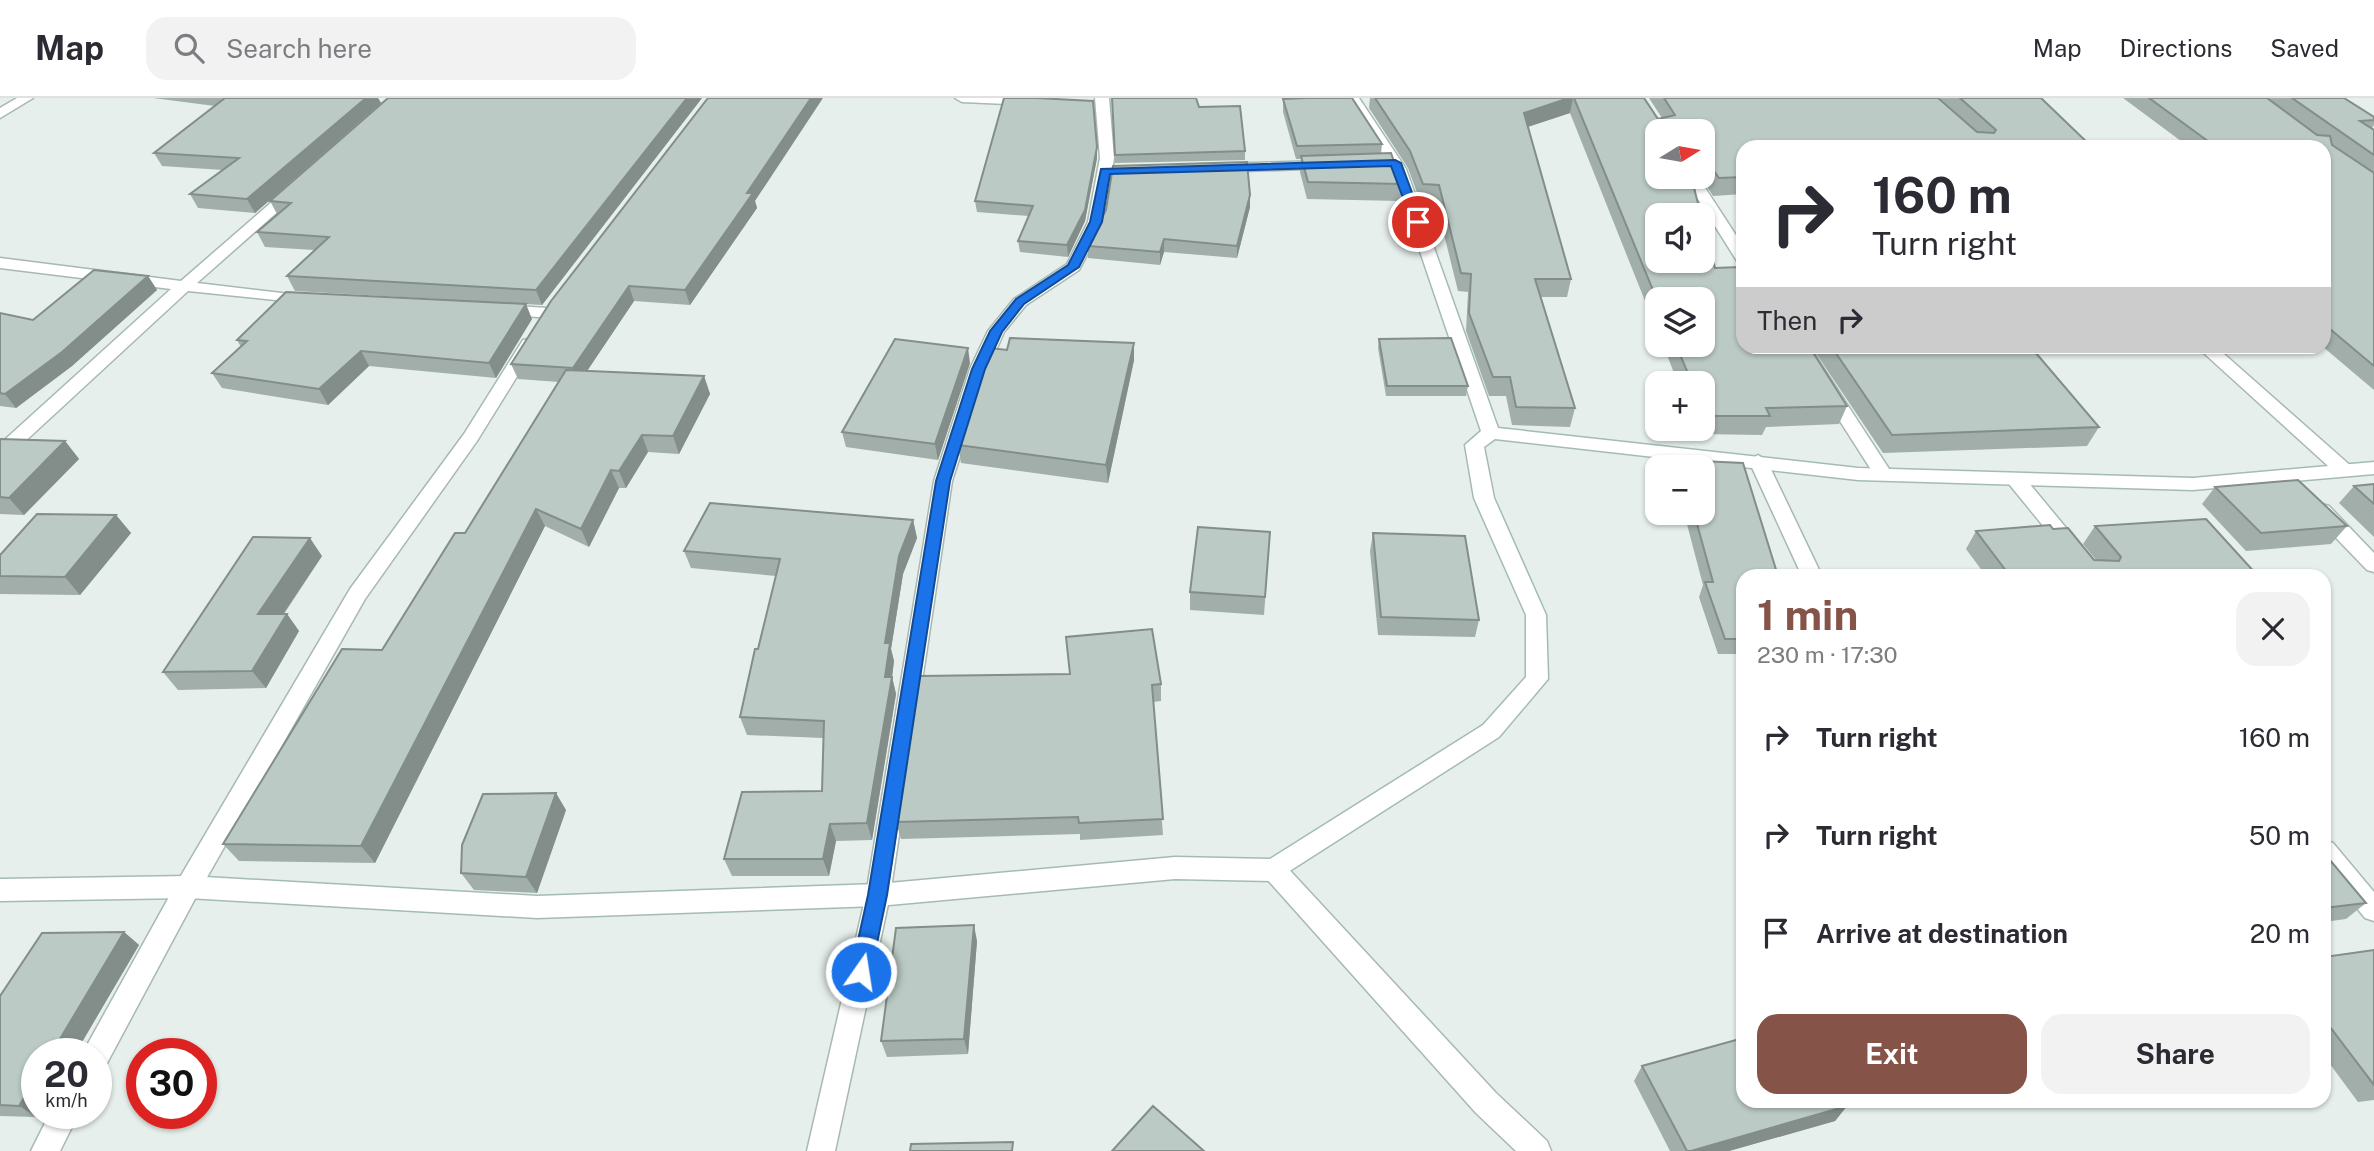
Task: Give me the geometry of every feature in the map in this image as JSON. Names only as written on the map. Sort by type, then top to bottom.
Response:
[{"type":"street","points":[[0,114],[26,98]]},
{"type":"street","points":[[962,98],[1048,102]]},
{"type":"street","points":[[1352,98],[1388,163],[1491,433]]},
{"type":"street","points":[[821,1151],[878,895],[947,469],[979,369],[996,331],[1020,302],[1073,267],[1096,222],[1112,171],[1107,158],[1097,102]]},
{"type":"street","points":[[1202,169],[1340,165]]},
{"type":"street","points":[[0,454],[308,177]]},
{"type":"street","points":[[1699,189],[1736,247]]},
{"type":"street","points":[[0,263],[321,302]]},
{"type":"street","points":[[106,1038],[188,887],[357,594],[471,437],[563,293]]},
{"type":"street","points":[[481,309],[548,313]]},
{"type":"street","points":[[1805,354],[1884,475]]},
{"type":"street","points":[[2213,354],[2345,471]]},
{"type":"street","points":[[0,890],[188,887],[537,907],[878,895],[1175,868],[1274,870],[1492,732],[1537,679],[1536,615],[1484,498],[1474,445],[1491,433],[1884,475],[2193,484],[2374,468]]},
{"type":"street","points":[[1758,461],[1809,569]]},
{"type":"street","points":[[2287,475],[2374,565]]},
{"type":"street","points":[[2016,480],[2090,569]]},
{"type":"street","points":[[2331,858],[2374,910]]},
{"type":"street","points":[[1274,870],[1486,1103],[1537,1151]]},
{"type":"street","points":[[45,1151],[57,1129]]},
{"type":"building","points":[[225,98],[366,98],[247,199],[190,194],[239,158],[154,153]]},
{"type":"building","points":[[388,98],[687,98],[536,290],[287,276],[329,237],[257,232],[291,203],[270,201]]},
{"type":"building","points":[[708,98],[811,98],[747,193],[753,193],[685,290],[629,286],[573,368],[511,364],[551,301]]},
{"type":"building","points":[[1004,98],[1093,101],[1097,147],[1085,210],[1067,245],[1018,241],[1033,206],[975,201]]},
{"type":"building","points":[[1112,98],[1196,98],[1199,107],[1240,106],[1245,151],[1115,155]]},
{"type":"building","points":[[1352,98],[1382,144],[1297,146],[1283,99]]},
{"type":"building","points":[[1375,98],[1569,98],[1524,113],[1571,279],[1535,279],[1575,408],[1516,407],[1510,377],[1493,377],[1469,313],[1471,274],[1461,273],[1439,185],[1423,184],[1410,151]]},
{"type":"building","points":[[1574,98],[1644,98],[1658,119],[1645,119],[1645,189],[1694,189],[1698,203],[1645,203],[1645,271]]},
{"type":"building","points":[[1664,98],[1938,98],[1977,132],[1994,133],[1996,130],[1960,98],[2041,98],[2085,140],[1736,140],[1736,177],[1719,178],[1715,173],[1715,119],[1658,119],[1675,115]]},
{"type":"building","points":[[2149,98],[2267,98],[2317,135],[2330,136],[2331,140],[2206,140]]},
{"type":"building","points":[[2292,98],[2344,98],[2374,117],[2374,120],[2360,121],[2374,130],[2374,155]]},
{"type":"building","points":[[2331,140],[2332,145],[2374,173],[2374,366],[2331,330]]},
{"type":"building","points":[[1391,153],[1402,184],[1308,182],[1301,156]]},
{"type":"building","points":[[1247,162],[1250,195],[1237,246],[1164,239],[1160,252],[1088,246],[1106,210],[1113,166]]},
{"type":"building","points":[[1736,267],[1736,354],[1814,354],[1847,406],[1766,408],[1770,416],[1715,416],[1715,371],[1687,371],[1681,357],[1715,357],[1715,287],[1652,287],[1646,273],[1715,273],[1715,268]]},
{"type":"building","points":[[94,270],[148,276],[62,352],[5,394],[0,393],[0,313],[33,320]]},
{"type":"building","points":[[286,292],[526,304],[489,363],[361,351],[319,389],[212,373],[247,341],[237,340]]},
{"type":"building","points":[[1010,338],[1134,343],[1106,465],[958,445],[990,348],[1007,350]]},
{"type":"building","points":[[1451,338],[1468,386],[1387,386],[1379,339]]},
{"type":"building","points":[[895,339],[968,348],[935,444],[842,432]]},
{"type":"building","points":[[1836,354],[2037,354],[2099,427],[1892,435]]},
{"type":"building","points":[[566,370],[704,376],[673,436],[642,435],[619,471],[611,470],[581,529],[536,509],[361,846],[223,844],[342,649],[382,650],[455,533],[465,533]]},
{"type":"building","points":[[0,439],[65,441],[9,498],[0,497]]},
{"type":"building","points":[[1715,462],[1743,463],[1776,569],[1736,569],[1736,639],[1725,639],[1705,582],[1713,582],[1697,525],[1715,525]]},
{"type":"building","points":[[2298,480],[2347,526],[2261,533],[2215,487]]},
{"type":"building","points":[[2374,484],[2374,504],[2354,486]]},
{"type":"building","points":[[710,503],[913,520],[899,556],[885,643],[890,643],[885,677],[892,677],[867,823],[830,824],[823,859],[724,859],[742,792],[822,791],[824,721],[740,717],[755,649],[758,649],[780,559],[684,551]]},
{"type":"building","points":[[37,514],[116,515],[65,577],[0,576],[0,555]]},
{"type":"building","points":[[2206,519],[2252,569],[2005,569],[1976,531],[2050,525],[2053,529],[2068,528],[2094,560],[2119,561],[2121,557],[2095,526]]},
{"type":"building","points":[[1198,527],[1270,532],[1265,597],[1190,592]]},
{"type":"building","points":[[1373,533],[1465,536],[1479,620],[1381,617]]},
{"type":"building","points":[[253,537],[310,538],[258,614],[287,614],[252,671],[163,672]]},
{"type":"building","points":[[1152,629],[1161,684],[1152,685],[1163,819],[1079,823],[1078,817],[896,822],[919,676],[1070,674],[1066,637]]},
{"type":"building","points":[[556,793],[526,877],[461,873],[462,845],[483,794]]},
{"type":"building","points":[[2331,861],[2366,903],[2331,907]]},
{"type":"building","points":[[974,925],[964,1039],[881,1041],[896,928]]},
{"type":"building","points":[[124,932],[61,1038],[21,1038],[21,1103],[19,1106],[0,1105],[0,996],[42,933]]},
{"type":"building","points":[[2374,950],[2374,1085],[2331,1028],[2331,956]]},
{"type":"building","points":[[1736,1040],[1736,1108],[1840,1108],[1687,1151],[1642,1066]]},
{"type":"building","points":[[1153,1106],[1204,1151],[1112,1151]]},
{"type":"building","points":[[1013,1142],[1012,1151],[910,1151],[911,1144]]},
{"type":"route","points":[[861,972],[878,895],[943,481],[979,369],[996,331],[1020,302],[1073,267],[1096,222],[1105,171],[1395,163],[1418,222]]}]
